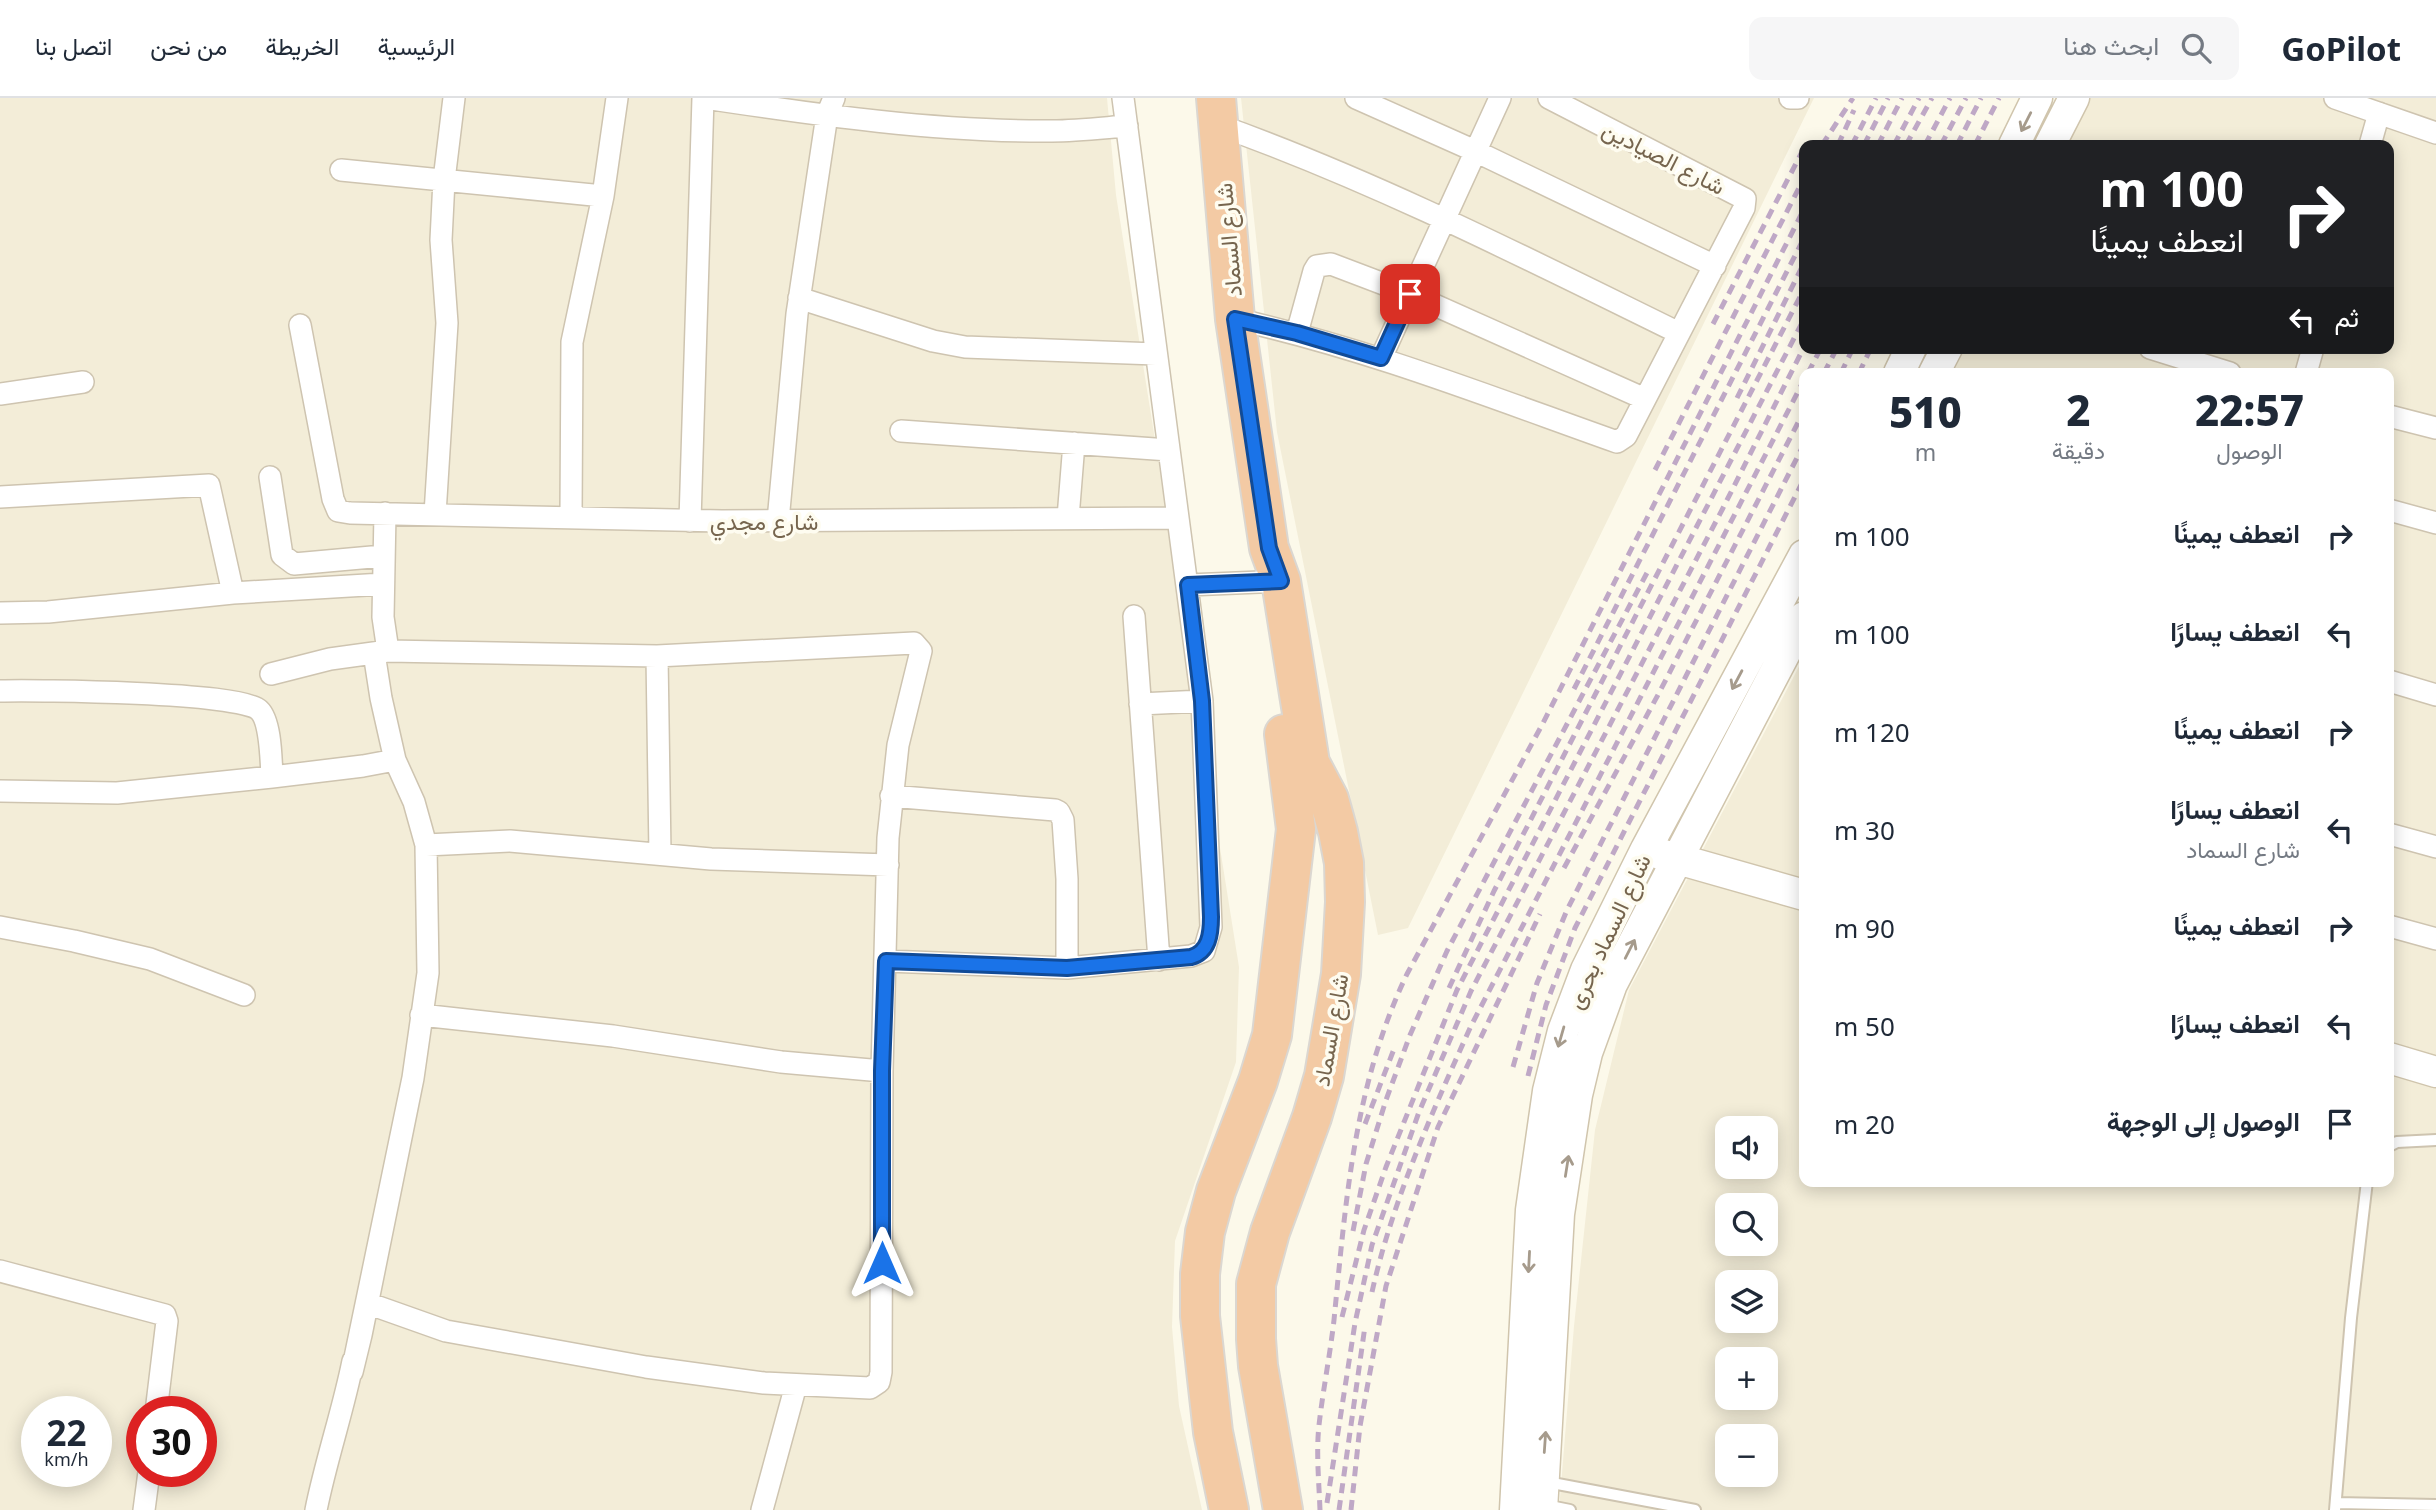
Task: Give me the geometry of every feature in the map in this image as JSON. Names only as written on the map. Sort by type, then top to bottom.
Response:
[{"type":"highway","name":"شارع السماد","points":[[1217,112],[1235,319],[1271,571],[1296,829],[1272,1035],[1244,1122],[1216,1191],[1205,1232],[1200,1274],[1199,1316],[1213,1432],[1229,1510]]},
{"type":"highway","name":"شارع السماد","points":[[1271,571],[1310,763],[1329,799],[1338,832],[1344,863],[1345,931],[1336,1014],[1324,1076],[1270,1232],[1256,1284],[1258,1366],[1283,1510]]},
{"type":"highway","points":[[1241,1510],[1215,1338],[1217,1276],[1238,1186],[1283,1076],[1310,989],[1322,899],[1310,763]]},
{"type":"highway","points":[[1259,1510],[1237,1358],[1234,1312],[1238,1272],[1253,1210],[1298,1091],[1309,1052],[1310,989],[1296,829]]},
{"type":"street","points":[[435,514],[447,323],[441,240],[444,180],[454,98]]},
{"type":"street","points":[[571,517],[572,342],[603,196],[617,98]]},
{"type":"street","points":[[690,521],[704,98],[831,107],[1002,130],[1054,131],[1127,126]]},
{"type":"street","points":[[886,961],[1067,968],[1199,954],[1206,947],[1211,927],[1202,701],[1123,98]]},
{"type":"street","points":[[1235,319],[1297,333],[1381,358],[1617,442],[1624,439],[1714,266],[1475,151],[1356,98]]},
{"type":"street","points":[[1381,358],[1500,98]]},
{"type":"street","name":"شارع الصيادين","points":[[1549,98],[1745,199],[1746,204],[1714,266]]},
{"type":"street","points":[[1791,98],[1798,98]]},
{"type":"street","points":[[2016,140],[2037,98]]},
{"type":"street","points":[[2053,140],[2074,98]]},
{"type":"street","points":[[2335,98],[2436,132]]},
{"type":"street","points":[[778,521],[799,298],[831,107]]},
{"type":"street","points":[[1217,112],[1293,152],[1443,219],[1679,332]]},
{"type":"street","points":[[2371,140],[2379,113]]},
{"type":"street","points":[[341,170],[603,196]]},
{"type":"street","points":[[1297,333],[1314,271],[1317,266],[1331,264],[1410,294],[1645,399]]},
{"type":"street","points":[[799,298],[933,341],[965,347],[1156,354]]},
{"type":"street","name":"شارع مجدي","points":[[300,325],[333,499],[338,511],[690,521],[1178,518]]},
{"type":"street","points":[[2159,354],[2173,364],[2199,368]]},
{"type":"street","points":[[0,394],[83,382]]},
{"type":"street","points":[[2394,417],[2436,428]]},
{"type":"street","points":[[901,431],[1169,450]]},
{"type":"street","points":[[1068,518],[1074,443]]},
{"type":"street","points":[[270,477],[282,555],[286,560],[293,564],[383,556]]},
{"type":"street","points":[[0,497],[209,485],[233,593]]},
{"type":"street","points":[[2394,511],[2436,523]]},
{"type":"street","points":[[384,513],[381,698],[396,760],[414,802],[426,845],[429,949],[413,1078],[367,1303],[352,1372],[413,1078]]},
{"type":"street","name":"شارع السماد بحرى","points":[[1535,1499],[1548,1091],[1563,1031],[1586,970],[1646,849],[1799,564]]},
{"type":"street","points":[[1188,585],[1271,571]]},
{"type":"street","points":[[0,613],[61,611],[233,593],[383,584]]},
{"type":"street","points":[[1134,616],[1159,960]]},
{"type":"street","points":[[1758,641],[1796,650]]},
{"type":"street","points":[[271,674],[330,659],[381,652],[657,656],[914,643],[921,651],[898,746],[891,796],[882,1071],[880,1378],[875,1386],[870,1388],[764,1383],[646,1367],[446,1331],[367,1303]]},
{"type":"street","name":"شارع السماد بحرى","points":[[1545,1212],[1594,1031],[1612,984],[1676,859],[1796,650]]},
{"type":"street","points":[[657,656],[660,854]]},
{"type":"street","points":[[2394,682],[2436,695]]},
{"type":"street","points":[[0,691],[52,689],[223,699],[257,707],[263,713],[268,729],[272,777]]},
{"type":"street","points":[[1140,704],[1202,701]]},
{"type":"street","points":[[0,791],[117,793],[272,777],[396,760]]},
{"type":"street","points":[[891,796],[1059,812],[1062,816],[1067,879],[1067,968]]},
{"type":"street","points":[[2394,835],[2436,847]]},
{"type":"street","points":[[426,845],[510,841],[711,859],[888,865]]},
{"type":"street","points":[[1646,849],[1799,894]]},
{"type":"street","points":[[0,927],[150,959],[244,995]]},
{"type":"street","points":[[2394,927],[2436,939]]},
{"type":"street","points":[[421,1016],[613,1036],[781,1062],[882,1071]]},
{"type":"street","points":[[2394,1059],[2436,1072]]},
{"type":"street","points":[[316,1510],[328,1454],[344,1405],[413,1078]]},
{"type":"street","points":[[1548,1091],[1577,1095]]},
{"type":"street","points":[[0,1271],[165,1315],[167,1321],[158,1396]]},
{"type":"street","points":[[762,1510],[796,1385]]},
{"type":"street","points":[[144,1510],[147,1487]]},
{"type":"lane","points":[[2394,1144],[2436,1140]]},
{"type":"lane","points":[[2366,1187],[2351,1318],[2336,1507],[2436,1505]]},
{"type":"lane","points":[[1535,1499],[1695,1510]]},
{"type":"shaded area","points":[[0,98],[1107,98],[1116,195],[1239,967],[1236,1062],[1175,1241],[1172,1327],[1179,1406],[1202,1510],[0,1510]]},
{"type":"shaded area","points":[[1241,98],[1814,98],[1408,928],[1378,935],[1277,432]]},
{"type":"shaded area","points":[[2090,98],[2436,98],[2436,1510],[1559,1510],[1574,1326],[1595,1130],[1629,990],[1799,667],[1799,1187],[2394,1187],[2394,368],[1952,368],[1959,354],[2394,354],[2394,140],[2069,140]]},
{"type":"railway","points":[[1825,140],[1853,98]]},
{"type":"railway","points":[[1855,140],[1876,98]]},
{"type":"railway","points":[[1867,140],[1888,98]]},
{"type":"railway","points":[[1881,140],[1902,98]]},
{"type":"railway","points":[[1897,140],[1919,98]]},
{"type":"railway","points":[[1909,140],[1932,98]]},
{"type":"railway","points":[[1928,140],[1950,98]]},
{"type":"railway","points":[[1944,140],[1966,98]]},
{"type":"railway","points":[[1960,140],[1981,98]]},
{"type":"railway","points":[[1978,140],[1999,98]]},
{"type":"railway","points":[[1840,140],[1854,110]]},
{"type":"railway","points":[[1713,324],[1799,158]]},
{"type":"railway","points":[[1655,470],[1799,188]]},
{"type":"railway","points":[[1320,1510],[1319,1425],[1334,1320],[1348,1187],[1364,1100],[1389,1016],[1407,974],[1542,725],[1799,219]]},
{"type":"railway","points":[[1574,689],[1799,248]]},
{"type":"railway","points":[[1737,398],[1799,273]]},
{"type":"railway","points":[[1449,988],[1494,891],[1799,299]]},
{"type":"railway","points":[[1342,1317],[1364,1230],[1386,1167],[1457,990],[1799,329]]},
{"type":"railway","points":[[1327,1503],[1355,1323],[1372,1245],[1419,1112],[1471,991],[1800,354]]},
{"type":"railway","points":[[1811,368],[1818,354]]},
{"type":"railway","points":[[1827,368],[1834,354]]},
{"type":"railway","points":[[1843,368],[1850,354]]},
{"type":"railway","points":[[1861,368],[1868,354]]},
{"type":"railway","points":[[1372,1292],[1402,1190],[1471,1026],[1799,390]]},
{"type":"railway","points":[[1564,868],[1659,693],[1799,421]]},
{"type":"railway","points":[[1513,1067],[1537,983],[1567,910],[1799,454]]},
{"type":"railway","points":[[1528,1076],[1546,1005],[1575,928],[1799,489]]},
{"type":"railway","points":[[1353,1231],[1366,1164],[1386,1100],[1410,1035],[1447,951],[1649,569]]},
{"type":"railway","points":[[1351,1510],[1360,1426],[1386,1286],[1438,1127],[1540,914]]},
{"type":"railway","points":[[1365,1124],[1394,1049]]},
{"type":"railway","points":[[1339,1510],[1365,1326]]},
{"type":"route","points":[[882,1263],[882,1071],[886,961],[1067,968],[1191,957],[1204,951],[1206,947],[1211,917],[1202,701],[1188,585],[1281,581],[1269,548],[1235,319],[1297,333],[1381,358],[1410,294]]}]
